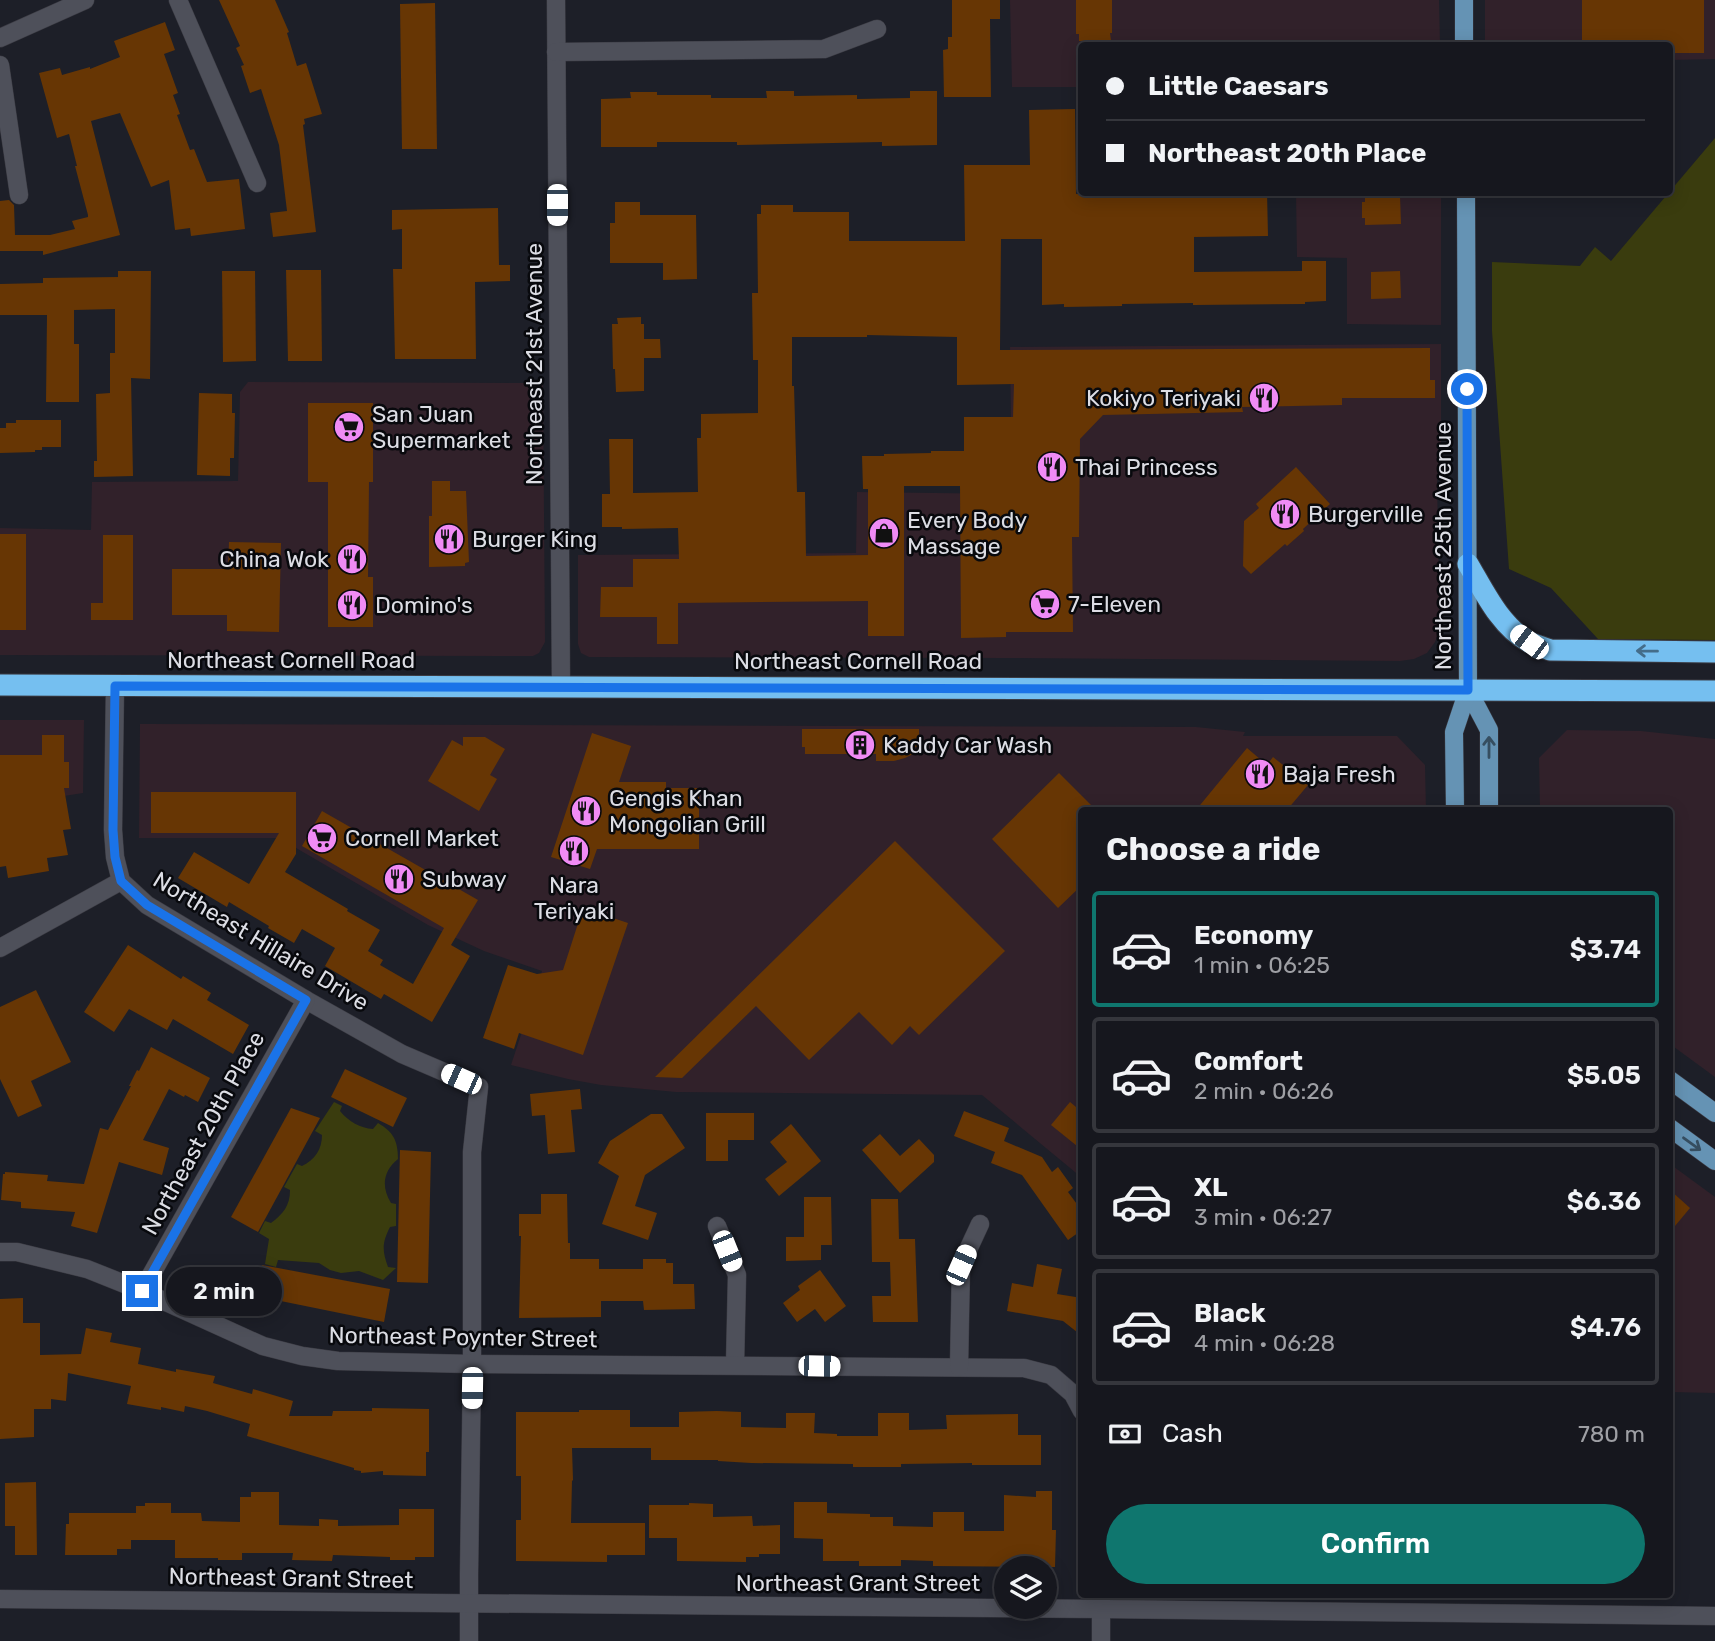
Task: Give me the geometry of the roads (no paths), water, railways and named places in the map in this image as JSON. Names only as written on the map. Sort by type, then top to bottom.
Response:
[{"type":"highway","points":[[1468,564],[1503,620],[1529,642],[1550,650],[1715,652]]},
{"type":"highway","name":"Northeast Cornell Road","points":[[0,685],[1715,691]]},
{"type":"main road","points":[[1464,0],[1464,42]]},
{"type":"main road","name":"Northeast 25th Avenue","points":[[1455,807],[1454,732],[1468,690],[1466,196]]},
{"type":"main road","name":"Northeast 25th Avenue","points":[[1468,690],[1489,730],[1489,807]]},
{"type":"main road","points":[[1673,1082],[1715,1113]]},
{"type":"main road","points":[[1673,1130],[1715,1161]]},
{"type":"street","points":[[0,38],[85,0]]},
{"type":"street","points":[[178,0],[257,183]]},
{"type":"street","name":"Northeast 21st Avenue","points":[[556,0],[561,686]]},
{"type":"street","points":[[556,52],[824,49],[877,29]]},
{"type":"street","points":[[0,65],[19,195]]},
{"type":"street","name":"Northeast Hillaire Drive","points":[[115,686],[113,830],[115,857],[121,881],[147,905],[306,1000],[402,1054],[479,1087],[472,1152],[472,1364]]},
{"type":"street","points":[[0,948],[121,881]]},
{"type":"street","name":"Northeast 20th Place","points":[[142,1291],[306,1000]]},
{"type":"street","points":[[959,1367],[961,1265],[979,1224]]},
{"type":"street","points":[[717,1226],[737,1275],[735,1365]]},
{"type":"street","name":"Northeast Poynter Street","points":[[0,1252],[17,1252],[87,1269],[263,1346],[302,1356],[338,1361],[472,1364],[1024,1368],[1051,1375],[1073,1394],[1078,1403]]},
{"type":"street","points":[[469,1641],[472,1364]]},
{"type":"street","name":"Northeast Grant Street","points":[[0,1599],[469,1604],[1101,1602],[1715,1616]]},
{"type":"street","points":[[1101,1602],[1101,1641]]},
{"type":"place","name":"Kokiyo Teriyaki","points":[[1264,398]]},
{"type":"place","name":"San Juan Supermarket","points":[[349,427]]},
{"type":"place","name":"Thai Princess","points":[[1052,467]]},
{"type":"place","name":"Burgerville","points":[[1285,514]]},
{"type":"place","name":"Every Body Massage","points":[[884,533]]},
{"type":"place","name":"Burger King","points":[[449,539]]},
{"type":"place","name":"China Wok","points":[[352,559]]},
{"type":"place","name":"7-Eleven","points":[[1045,604]]},
{"type":"place","name":"Domino's","points":[[352,605]]},
{"type":"place","name":"Kaddy Car Wash","points":[[860,745]]},
{"type":"place","name":"Baja Fresh","points":[[1260,774]]},
{"type":"place","name":"Gengis Khan Mongolian Grill","points":[[586,811]]},
{"type":"place","name":"Cornell Market","points":[[322,838]]},
{"type":"place","name":"Nara Teriyaki","points":[[574,851]]},
{"type":"place","name":"Subway","points":[[399,879]]}]
